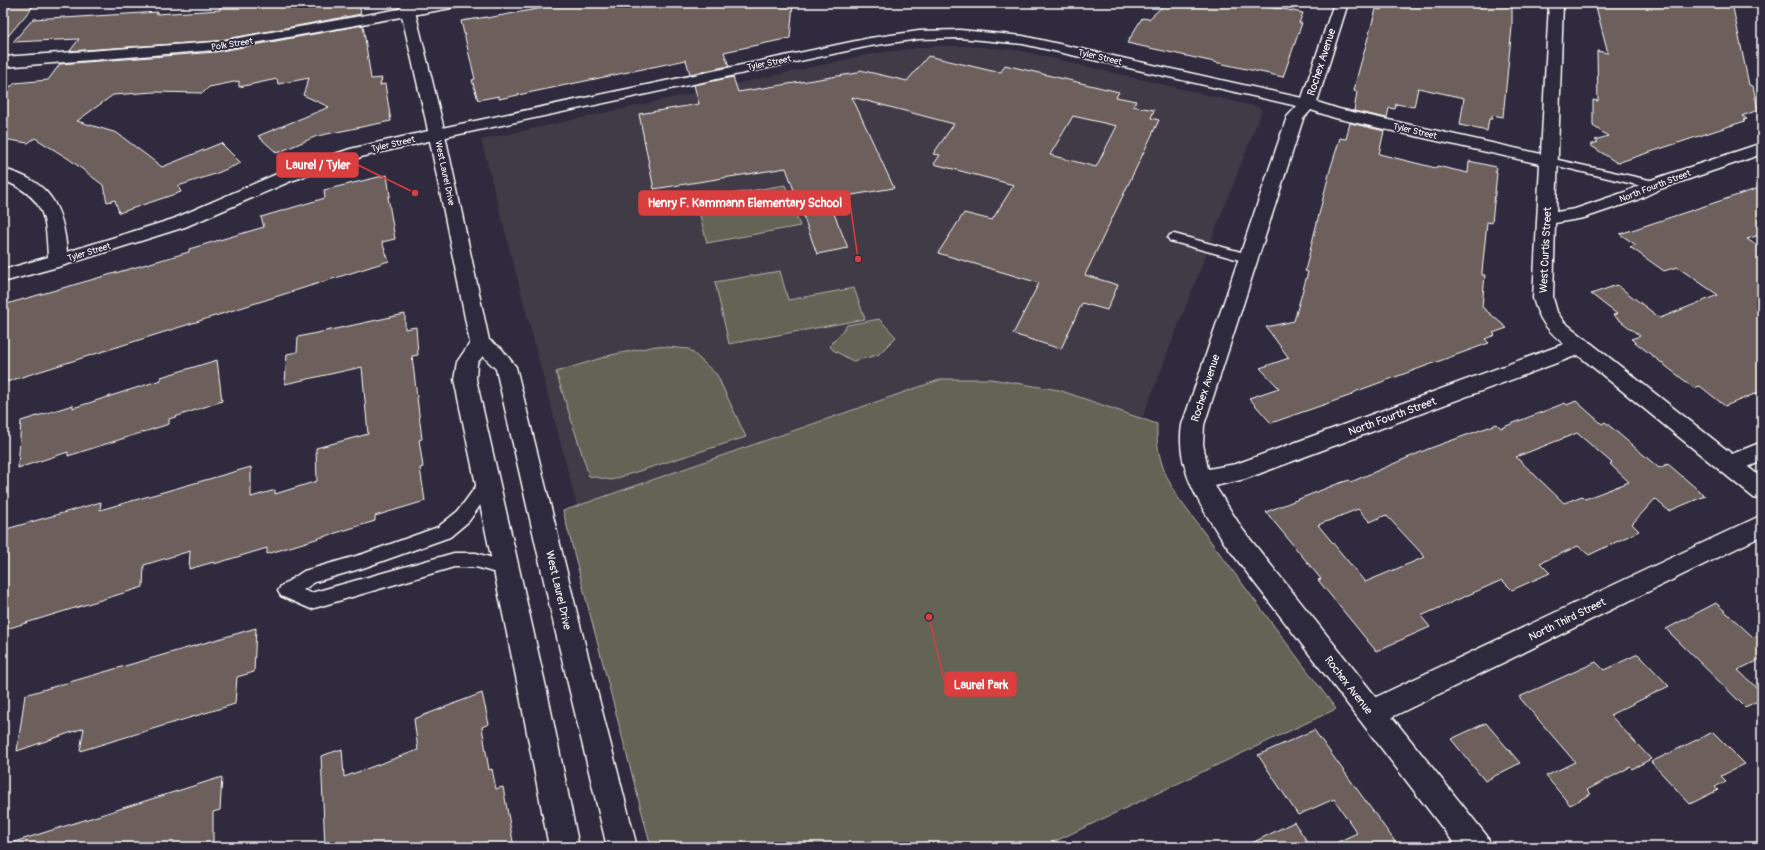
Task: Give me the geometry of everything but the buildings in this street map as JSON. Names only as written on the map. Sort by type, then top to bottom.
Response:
[{"type":"street","name":"Polk Street","points":[[3,62],[216,46],[408,8],[457,3]]},
{"type":"street","name":"Rochex Avenue","points":[[1339,3],[1308,104],[1295,117],[1247,258],[1193,425],[1191,446],[1201,479],[1222,519],[1242,548],[1476,847]]},
{"type":"street","name":"West Curtis Street","points":[[1556,3],[1546,219],[1544,306],[1557,327],[1762,491]]},
{"type":"street","name":"West Laurel Drive","points":[[408,8],[437,134],[480,344],[494,353],[506,367],[566,624],[622,847]]},
{"type":"street","name":"Tyler Street","points":[[3,276],[58,261],[179,223],[285,177],[319,164],[363,151],[870,42],[919,35],[960,34],[1023,40],[1308,104],[1335,113],[1549,161]]},
{"type":"street","name":"North Fourth Street","points":[[1546,219],[1578,214],[1631,196],[1654,185],[1762,148]]},
{"type":"street","points":[[3,174],[31,188],[42,197],[50,207],[55,223],[58,261]]},
{"type":"street","points":[[480,344],[467,362],[466,379],[534,696],[564,847]]},
{"type":"street","name":"North Fourth Street","points":[[1201,479],[1237,473],[1580,346]]},
{"type":"street","points":[[1730,464],[1762,451]]},
{"type":"street","name":"North Third Street","points":[[1372,713],[1762,525]]},
{"type":"lane","points":[[1549,161],[1654,185]]},
{"type":"lane","points":[[1174,238],[1247,258]]},
{"type":"lane","points":[[488,482],[464,517],[452,528],[363,561],[310,576],[287,591],[312,601],[454,560],[476,560],[506,569]]},
{"type":"shaded area","points":[[936,46],[966,46],[1017,50],[1258,107],[1262,110],[1142,419],[1059,390],[992,379],[942,379],[577,506],[481,140],[876,53]]},
{"type":"green space","points":[[785,185],[800,226],[707,243],[696,200]]},
{"type":"green space","points":[[780,271],[788,300],[854,288],[865,319],[729,344],[715,282]]},
{"type":"green space","points":[[879,319],[896,337],[878,355],[853,361],[833,350],[830,346],[847,325]]},
{"type":"green space","points":[[656,346],[689,349],[717,375],[746,437],[611,480],[589,476],[556,372],[611,355]]},
{"type":"green space","points":[[942,379],[991,379],[1059,390],[1157,424],[1159,454],[1169,481],[1179,499],[1336,709],[1043,847],[651,847],[563,511]]},
{"type":"place","name":"Laurel / Tyler","points":[[415,193]]},
{"type":"place","name":"Henry F. Kammann Elementary School","points":[[858,259]]},
{"type":"place","name":"Laurel Park","points":[[929,617]]}]
